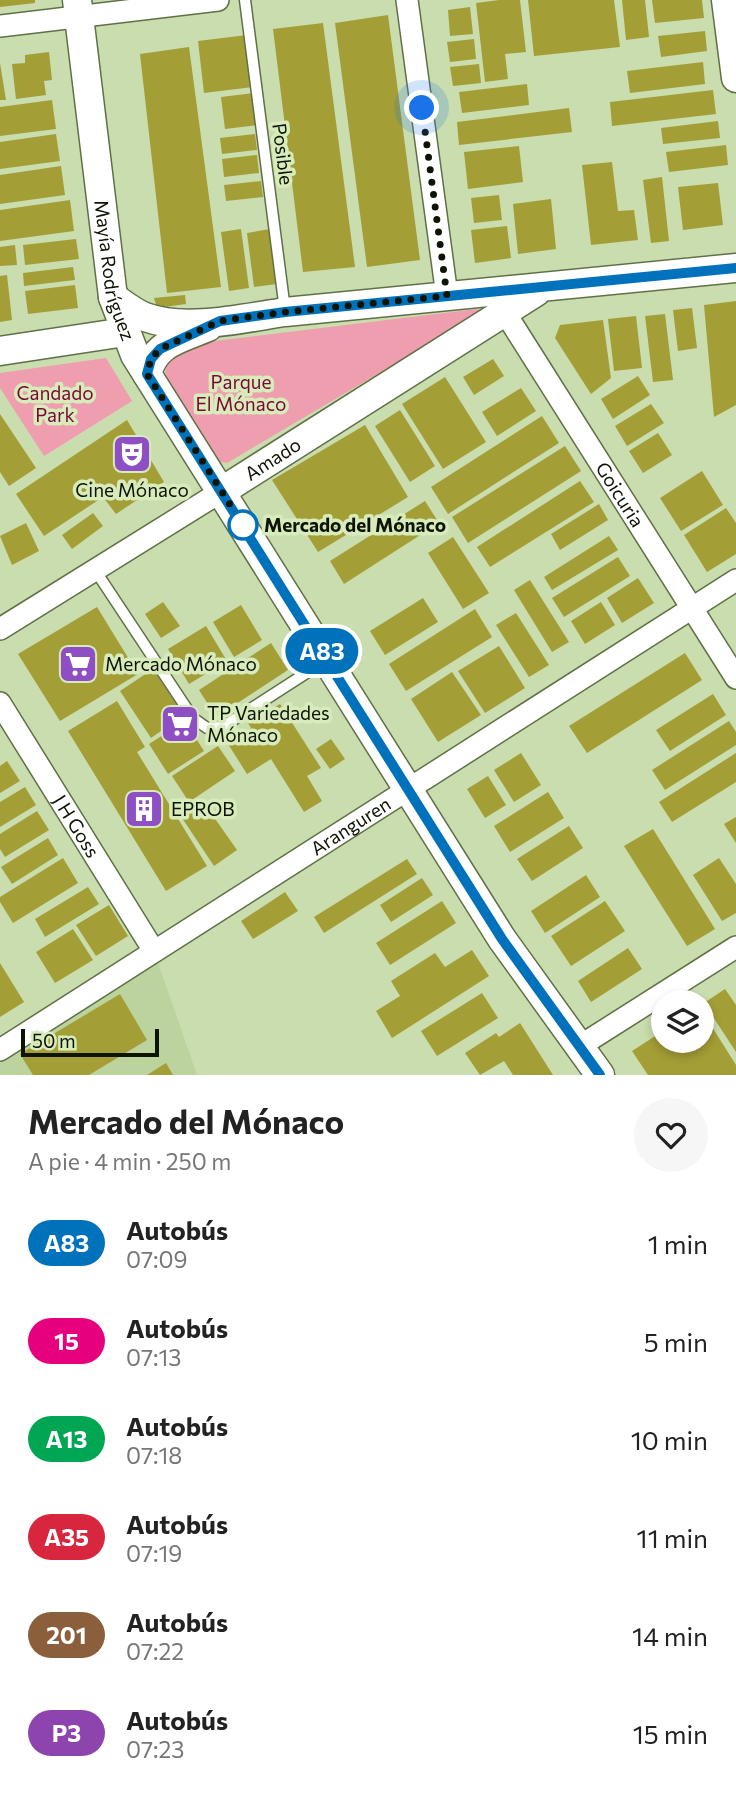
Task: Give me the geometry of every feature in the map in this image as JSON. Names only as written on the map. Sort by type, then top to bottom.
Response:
[{"type":"main road","points":[[726,0],[736,78]]},
{"type":"main road","name":"Mayía Rodríguez","points":[[78,9],[113,297],[125,332],[147,374],[502,939],[600,1075]]},
{"type":"main road","points":[[113,297],[145,317],[171,323],[220,321],[285,312],[736,268]]},
{"type":"main road","name":"Amado","points":[[222,491],[544,288]]},
{"type":"main road","points":[[147,374],[151,359],[160,349],[220,321]]},
{"type":"main road","points":[[0,351],[125,332]]},
{"type":"street","points":[[0,26],[78,9],[218,0]]},
{"type":"street","points":[[407,0],[447,296]]},
{"type":"street","name":"Goicuria","points":[[504,311],[736,678]]},
{"type":"street","name":"Amado","points":[[0,629],[222,491]]},
{"type":"street","name":"Aranguren","points":[[0,1049],[736,580]]},
{"type":"street","name":"J H Goss","points":[[0,703],[154,951]]},
{"type":"street","points":[[580,1046],[736,947]]},
{"type":"lane","name":"Posible","points":[[245,0],[285,312]]},
{"type":"lane","points":[[95,569],[193,718],[207,728],[224,726],[327,659]]},
{"type":"shaded area","points":[[154,951],[197,1075],[0,1075],[0,1049]]},
{"type":"green space","name":"Parque El Mónaco","points":[[477,309],[479,314],[227,463],[217,461],[166,381],[165,371],[173,358],[214,341]]},
{"type":"green space","name":"Candado Park","points":[[106,358],[132,401],[44,456],[0,388],[0,373]]},
{"type":"building","points":[[0,0],[35,0],[35,3],[0,7]]},
{"type":"building","points":[[520,0],[526,52],[505,54],[508,79],[485,82],[476,3]]},
{"type":"building","points":[[528,0],[614,0],[620,47],[534,56]]},
{"type":"building","points":[[622,0],[645,0],[649,37],[626,40]]},
{"type":"building","points":[[652,0],[702,0],[704,18],[655,23]]},
{"type":"building","points":[[470,7],[473,34],[450,36],[448,10]]},
{"type":"building","points":[[388,15],[420,260],[367,267],[335,23]]},
{"type":"building","points":[[323,23],[355,267],[303,272],[273,29]]},
{"type":"building","points":[[705,31],[707,51],[661,57],[658,36]]},
{"type":"building","points":[[247,35],[253,87],[204,93],[198,41]]},
{"type":"building","points":[[474,39],[476,59],[450,62],[447,42]]},
{"type":"building","points":[[189,47],[221,287],[167,293],[140,54]]},
{"type":"building","points":[[49,52],[52,80],[44,81],[46,95],[16,99],[12,64],[25,63],[25,55]]},
{"type":"building","points":[[703,62],[705,84],[630,93],[627,71]]},
{"type":"building","points":[[0,63],[6,100],[0,100]]},
{"type":"building","points":[[479,64],[481,83],[453,86],[450,67]]},
{"type":"building","points":[[527,84],[529,105],[462,113],[459,92]]},
{"type":"building","points":[[713,90],[716,114],[612,126],[610,102]]},
{"type":"building","points":[[254,93],[258,125],[225,129],[221,97]]},
{"type":"building","points":[[52,100],[56,129],[0,136],[0,107]]},
{"type":"building","points":[[569,108],[572,132],[459,145],[457,122]]},
{"type":"building","points":[[718,121],[720,138],[663,144],[661,128]]},
{"type":"building","points":[[56,134],[60,161],[0,169],[0,142]]},
{"type":"building","points":[[255,134],[257,150],[222,154],[220,138]]},
{"type":"building","points":[[726,145],[728,165],[669,172],[666,152]]},
{"type":"building","points":[[519,146],[523,182],[468,189],[464,152]]},
{"type":"building","points":[[257,155],[259,173],[224,177],[222,159]]},
{"type":"building","points":[[612,162],[618,211],[634,210],[638,240],[591,245],[582,165]]},
{"type":"building","points":[[61,166],[65,195],[0,204],[0,175]]},
{"type":"building","points":[[662,177],[669,241],[651,243],[643,180]]},
{"type":"building","points":[[261,181],[263,197],[226,201],[224,185]]},
{"type":"building","points":[[718,183],[723,225],[683,230],[678,187]]},
{"type":"building","points":[[499,195],[502,220],[474,223],[471,198]]},
{"type":"building","points":[[551,199],[556,249],[518,254],[513,204]]},
{"type":"building","points":[[70,200],[74,231],[0,241],[0,210]]},
{"type":"building","points":[[507,226],[511,258],[475,263],[471,230]]},
{"type":"building","points":[[241,229],[249,288],[229,291],[221,232]]},
{"type":"building","points":[[270,229],[277,284],[254,287],[247,233]]},
{"type":"building","points":[[76,239],[79,259],[25,265],[23,245]]},
{"type":"building","points":[[15,245],[17,265],[0,266],[0,247]]},
{"type":"building","points":[[73,267],[75,280],[24,286],[23,273]]},
{"type":"building","points":[[7,275],[12,320],[0,322],[0,276]]},
{"type":"building","points":[[75,285],[78,308],[28,314],[25,291]]},
{"type":"building","points":[[185,295],[186,304],[157,308],[154,298]]},
{"type":"building","points":[[736,301],[736,405],[714,417],[704,305]]},
{"type":"building","points":[[692,308],[697,348],[678,351],[673,310]]},
{"type":"building","points":[[665,314],[673,380],[653,382],[645,316]]},
{"type":"building","points":[[636,316],[642,368],[614,371],[608,319]]},
{"type":"building","points":[[603,320],[611,378],[591,394],[555,338],[560,325]]},
{"type":"building","points":[[493,359],[504,376],[474,395],[463,377]]},
{"type":"building","points":[[638,376],[650,395],[613,419],[601,399]]},
{"type":"building","points":[[445,377],[486,442],[443,469],[402,404]]},
{"type":"building","points":[[521,388],[536,411],[497,436],[482,412]]},
{"type":"building","points":[[651,404],[664,423],[627,446],[615,426]]},
{"type":"building","points":[[400,410],[435,466],[410,482],[375,426]]},
{"type":"building","points":[[0,414],[36,468],[9,486],[0,472]]},
{"type":"building","points":[[542,416],[559,443],[448,514],[431,487]]},
{"type":"building","points":[[127,420],[164,482],[116,514],[103,497],[44,536],[16,494]]},
{"type":"building","points":[[365,425],[408,497],[318,552],[272,480]]},
{"type":"building","points":[[658,433],[672,455],[643,473],[629,451]]},
{"type":"building","points":[[565,446],[581,471],[468,543],[452,517]]},
{"type":"building","points":[[702,471],[723,505],[681,531],[660,498]]},
{"type":"building","points":[[580,481],[594,502],[490,567],[477,547]]},
{"type":"building","points":[[425,501],[439,523],[344,584],[330,561]]},
{"type":"building","points":[[599,504],[608,520],[560,550],[551,534]]},
{"type":"building","points":[[726,508],[736,523],[736,554],[707,572],[684,535]]},
{"type":"building","points":[[93,513],[103,526],[72,549],[62,535]]},
{"type":"building","points":[[26,523],[39,551],[12,565],[0,536]]},
{"type":"building","points":[[609,536],[618,550],[552,590],[544,577]]},
{"type":"building","points":[[453,537],[489,593],[463,609],[428,553]]},
{"type":"building","points":[[618,557],[630,576],[564,617],[552,598]]},
{"type":"building","points":[[638,578],[654,603],[622,623],[607,598]]},
{"type":"building","points":[[530,580],[569,642],[552,652],[514,590]]},
{"type":"building","points":[[423,598],[438,622],[385,655],[370,631]]},
{"type":"building","points":[[163,602],[180,626],[161,638],[145,614]]},
{"type":"building","points":[[601,602],[615,625],[585,644],[571,621]]},
{"type":"building","points":[[241,605],[262,640],[234,657],[213,622]]},
{"type":"building","name":"Mercado Mónaco","points":[[97,607],[138,674],[60,721],[18,654]]},
{"type":"building","points":[[475,609],[492,637],[406,691],[389,664]]},
{"type":"building","points":[[516,613],[549,665],[529,677],[496,625]]},
{"type":"building","points":[[206,626],[227,661],[189,684],[168,649]]},
{"type":"building","points":[[271,643],[288,670],[216,717],[199,690]]},
{"type":"building","points":[[499,646],[525,688],[485,713],[458,671]]},
{"type":"building","points":[[685,653],[702,680],[587,753],[569,726]]},
{"type":"building","points":[[153,669],[184,715],[151,738],[120,691]]},
{"type":"building","points":[[452,672],[481,715],[438,742],[411,699]]},
{"type":"building","points":[[713,694],[726,715],[670,751],[656,730]]},
{"type":"building","name":"EPROB","points":[[117,701],[145,747],[137,752],[207,866],[166,891],[68,731]]},
{"type":"building","points":[[280,704],[321,768],[307,776],[322,801],[304,812],[271,759],[247,774],[228,744],[251,728],[248,723]]},
{"type":"building","points":[[185,721],[204,751],[168,774],[149,744]]},
{"type":"building","points":[[729,721],[736,732],[736,745],[665,790],[652,770]]},
{"type":"building","points":[[331,739],[345,759],[330,769],[316,749]]},
{"type":"building","points":[[218,746],[235,771],[189,802],[172,776]]},
{"type":"building","points":[[521,753],[541,785],[514,802],[494,770]]},
{"type":"building","points":[[736,753],[736,782],[672,822],[659,802]]},
{"type":"building","points":[[7,761],[20,781],[0,793],[0,766]]},
{"type":"building","points":[[488,776],[506,805],[485,818],[467,789]]},
{"type":"building","points":[[25,787],[36,805],[0,827],[0,802]]},
{"type":"building","points":[[548,792],[564,818],[510,852],[494,826]]},
{"type":"building","points":[[204,803],[237,850],[214,866],[182,818]]},
{"type":"building","points":[[37,811],[49,830],[5,857],[0,849],[0,834]]},
{"type":"building","points":[[736,817],[736,843],[724,824]]},
{"type":"building","points":[[569,826],[583,848],[532,881],[517,859]]},
{"type":"building","points":[[653,829],[715,929],[687,946],[624,846]]},
{"type":"building","points":[[48,838],[58,855],[12,884],[1,867]]},
{"type":"building","points":[[63,858],[78,883],[13,923],[0,902],[0,897]]},
{"type":"building","points":[[719,858],[736,884],[736,913],[722,921],[693,875]]},
{"type":"building","points":[[407,859],[417,874],[324,933],[314,917]]},
{"type":"building","points":[[586,875],[600,897],[545,933],[531,911]]},
{"type":"building","points":[[422,878],[433,895],[391,922],[380,905]]},
{"type":"building","points":[[88,887],[99,904],[45,937],[35,919]]},
{"type":"building","points":[[285,892],[298,911],[253,939],[241,921]]},
{"type":"building","points":[[442,901],[456,923],[390,965],[376,943]]},
{"type":"building","points":[[605,901],[625,931],[571,966],[551,936]]},
{"type":"building","points":[[109,905],[128,936],[96,956],[76,925]]},
{"type":"building","points":[[73,929],[93,960],[55,983],[36,952]]},
{"type":"building","points":[[628,948],[642,969],[591,1002],[578,981]]},
{"type":"building","points":[[472,950],[489,976],[392,1038],[376,1011],[400,996],[391,981],[435,953],[445,967]]},
{"type":"building","points":[[0,963],[24,1002],[0,1017]]},
{"type":"building","points":[[725,989],[736,1005],[736,1052],[714,1018],[714,996]]},
{"type":"building","points":[[482,993],[498,1018],[437,1056],[421,1031]]},
{"type":"building","points":[[120,994],[147,1040],[89,1075],[33,1075],[20,1054]]},
{"type":"building","points":[[520,1023],[553,1075],[513,1075],[504,1061],[480,1075],[465,1053],[496,1033],[499,1037]]},
{"type":"building","points":[[714,1030],[736,1065],[736,1075],[648,1075],[632,1051],[651,1039],[651,1053],[714,1053]]},
{"type":"building","points":[[166,1063],[173,1075],[147,1075]]},
{"type":"bus line","name":"A83","points":[[600,1075],[502,939],[147,374],[151,359],[160,349],[220,321],[285,312],[736,268]]},
{"type":"place","name":"Cine Mónaco","points":[[132,454]]},
{"type":"place","name":"Mercado del Mónaco","points":[[243,525]]},
{"type":"place","name":"Mercado Mónaco","points":[[78,664]]},
{"type":"place","name":"TP Variedades Mónaco","points":[[180,724]]},
{"type":"place","name":"EPROB","points":[[144,809]]},
{"type":"route","points":[[243,525],[147,374],[151,359],[160,349],[220,321],[447,296],[422,108]]}]
